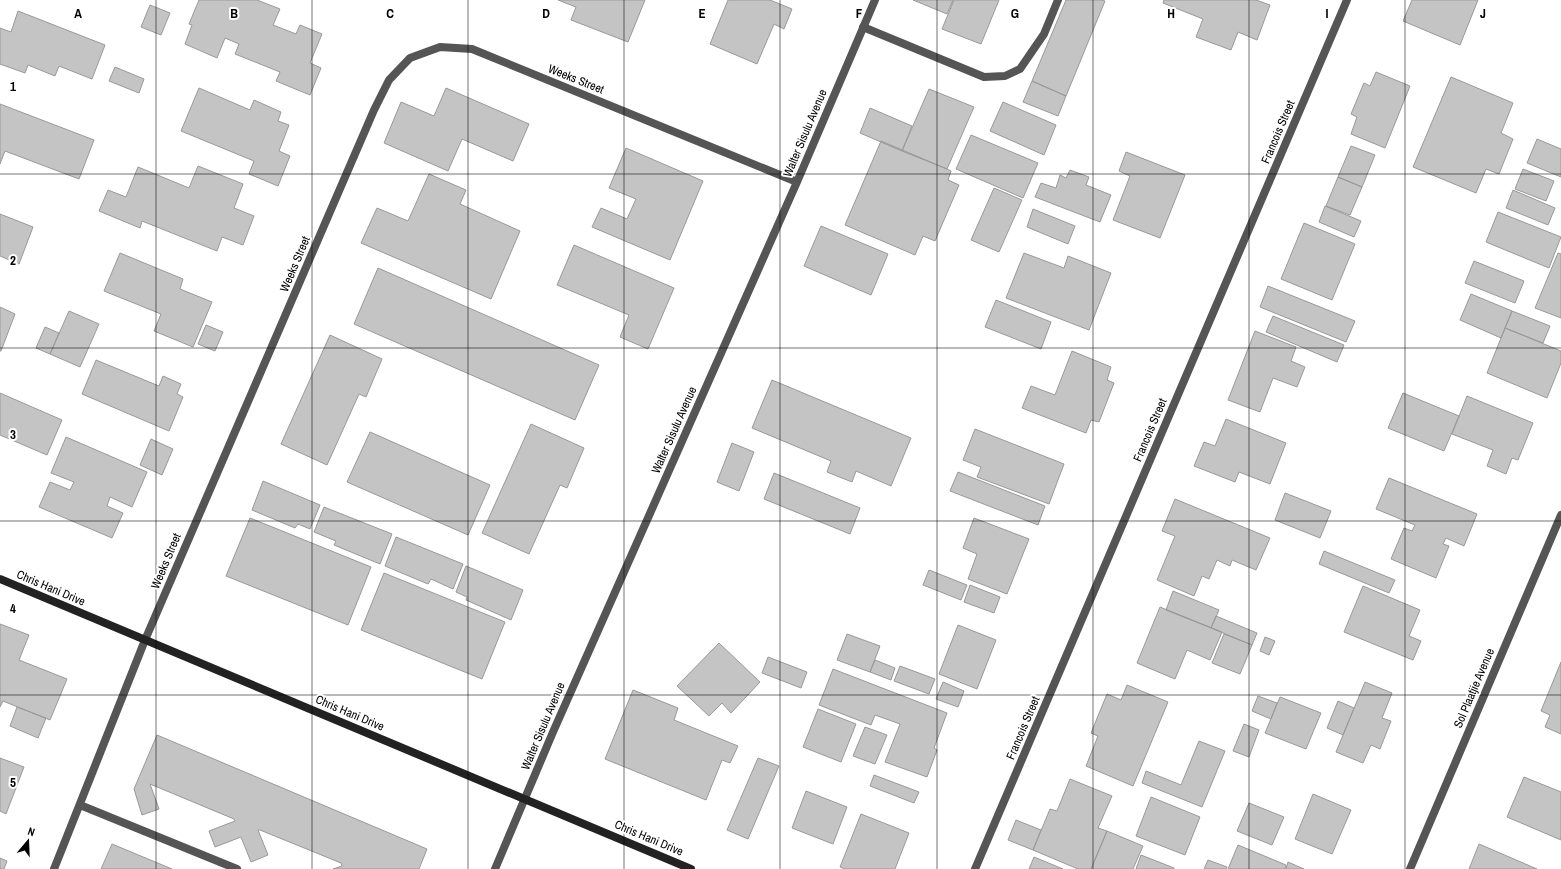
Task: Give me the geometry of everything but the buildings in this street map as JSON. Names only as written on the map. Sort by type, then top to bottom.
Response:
[{"type":"street","name":"Walter Sisulu Avenue","points":[[495,869],[526,800],[556,725],[797,182],[875,0]]},
{"type":"street","points":[[863,27],[984,77],[1005,76],[1020,69],[1044,34],[1058,0]]},
{"type":"street","name":"Francois Street","points":[[975,869],[1347,0]]},
{"type":"street","name":"Weeks Street","points":[[54,869],[145,640],[374,110],[390,80],[410,58],[440,47],[472,49],[797,182]]},
{"type":"street","name":"Sol Plaatjie Avenue","points":[[1410,869],[1561,516]]},
{"type":"street","name":"Chris Hani Drive","points":[[0,580],[691,869]]},
{"type":"street","points":[[80,804],[237,869]]}]
